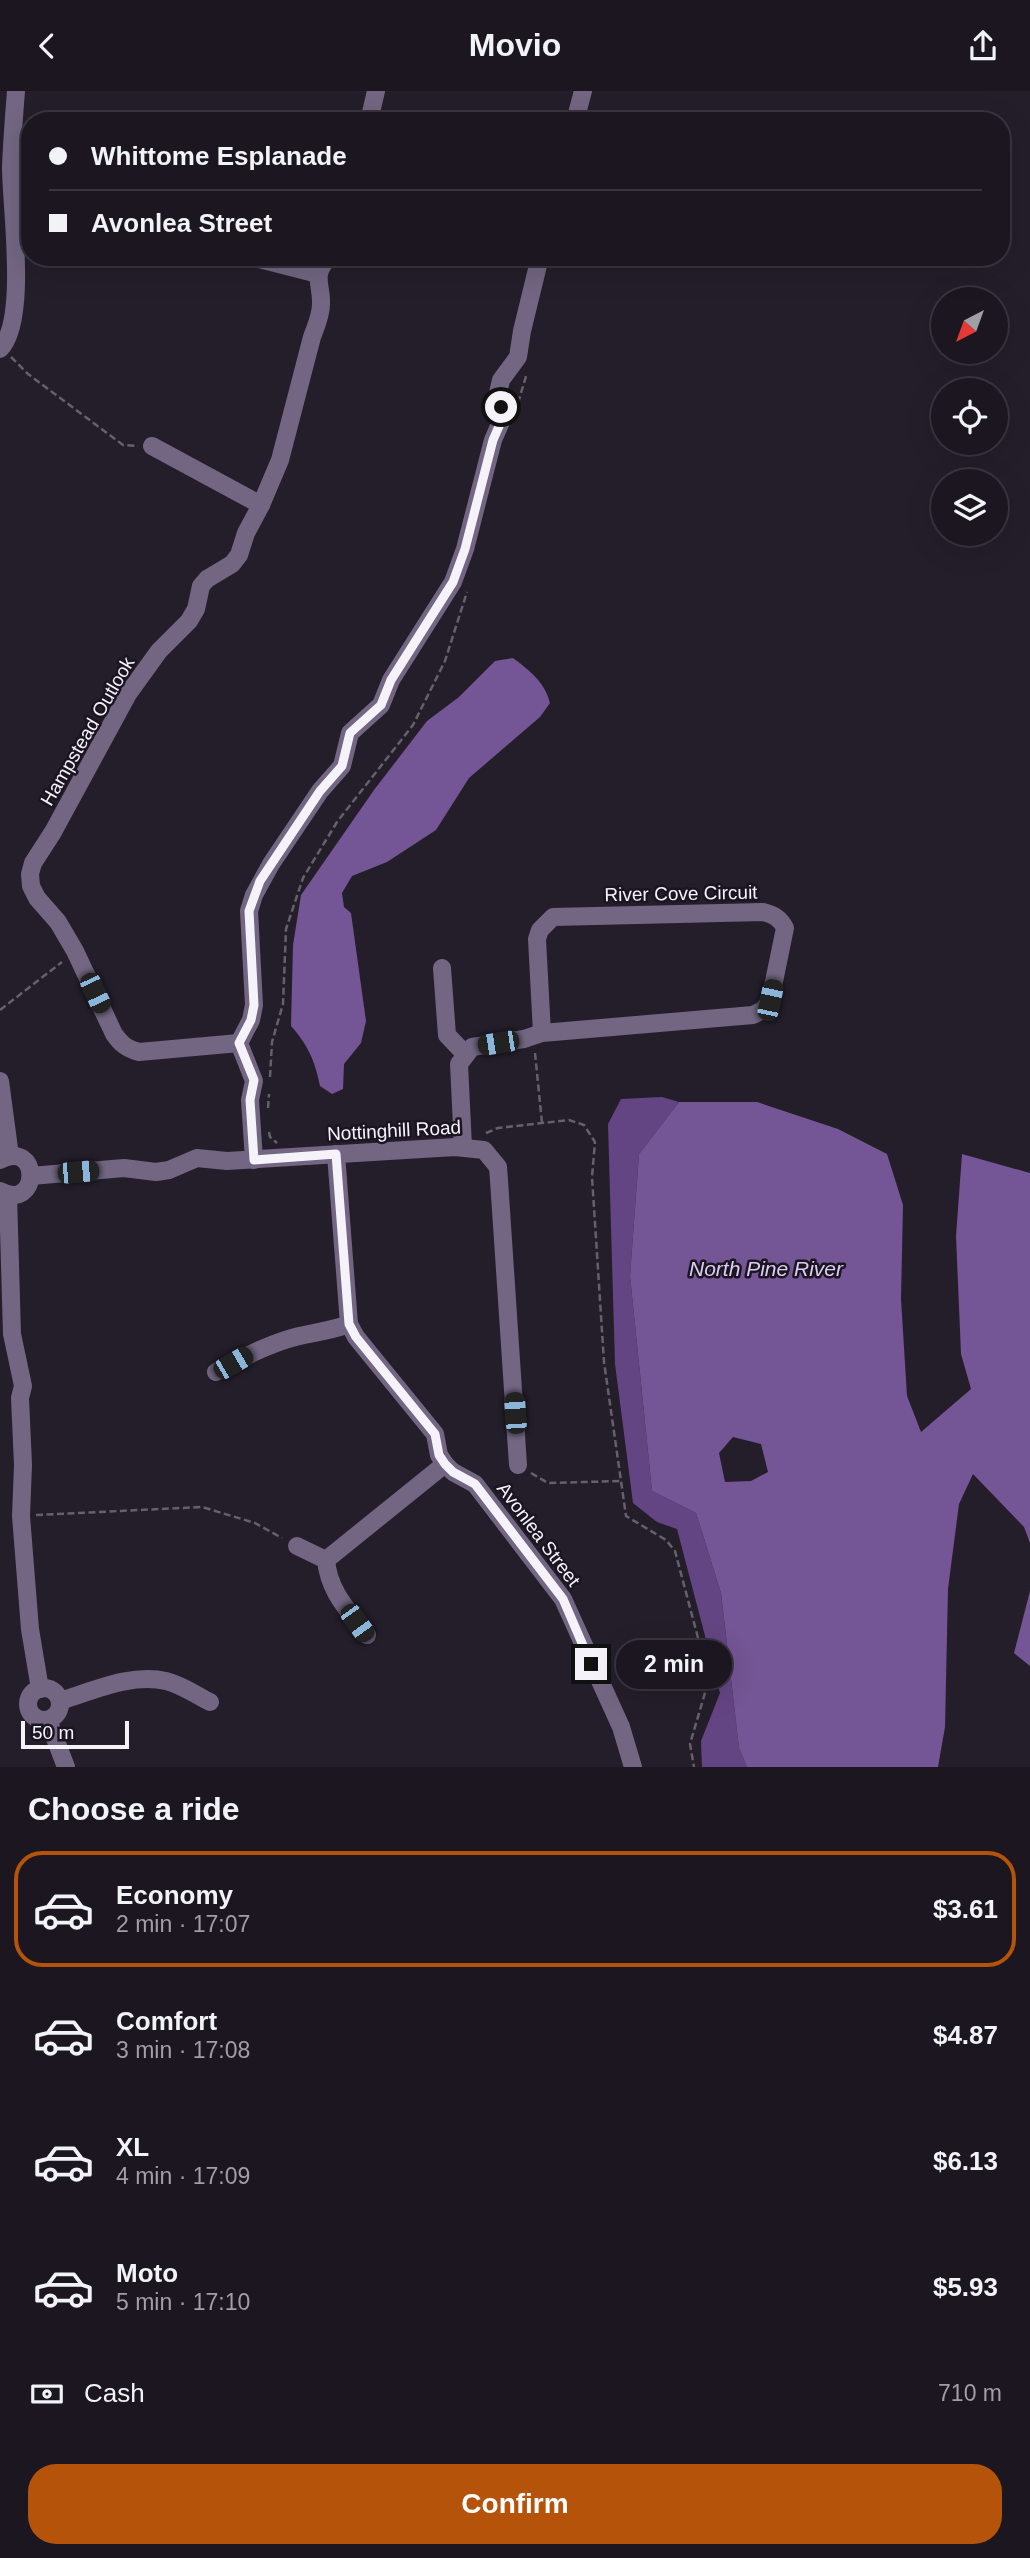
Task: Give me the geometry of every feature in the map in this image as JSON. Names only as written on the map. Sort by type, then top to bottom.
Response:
[{"type":"street","points":[[1,349],[10,334],[14,317],[15,244],[11,169],[16,91]]},
{"type":"street","points":[[371,112],[376,91]]},
{"type":"street","points":[[577,112],[583,91]]},
{"type":"street","points":[[286,266],[318,274],[323,266]]},
{"type":"street","points":[[254,1160],[250,1100],[254,1080],[239,1043],[251,1020],[254,1005],[249,911],[254,895],[260,881],[320,791],[342,766],[350,733],[381,705],[391,680],[453,582],[465,549],[493,440],[503,417],[498,393],[500,380],[518,358],[538,266]]},
{"type":"street","name":"Hampstead Outlook","points":[[239,1043],[139,1052],[129,1049],[114,1034],[75,951],[58,922],[37,898],[30,874],[33,863],[53,832],[128,694],[159,651],[189,621],[196,609],[201,586],[207,579],[232,564],[239,555],[246,533],[280,460],[319,318],[321,302],[317,285],[318,274]]},
{"type":"street","points":[[152,446],[261,505]]},
{"type":"street","name":"River Cove Circuit","points":[[465,1054],[472,1047],[524,1039],[542,1033],[753,1015],[763,1010],[770,1000],[785,928],[775,915],[763,912],[553,917],[540,930],[537,939],[542,1033]]},
{"type":"street","points":[[442,968],[447,1035],[465,1054],[460,1064],[463,1140]]},
{"type":"street","points":[[0,1081],[5,1158],[16,1156],[27,1164],[31,1176],[26,1188],[15,1195],[4,1193],[12,1334],[23,1386],[20,1398],[23,1465],[21,1516],[30,1629],[40,1689]]},
{"type":"street","name":"Nottinghill Road","points":[[31,1176],[124,1168],[156,1173],[197,1158],[254,1160],[463,1140],[484,1150],[498,1167],[518,1465]]},
{"type":"street","points":[[326,1560],[445,1464],[439,1455],[435,1434],[356,1337],[349,1324],[336,1154]]},
{"type":"street","points":[[216,1372],[250,1353],[288,1339],[349,1324]]},
{"type":"street","name":"Avonlea Street","points":[[445,1464],[453,1472],[475,1484],[563,1599],[621,1727],[633,1767]]},
{"type":"street","points":[[298,1546],[326,1560]]},
{"type":"street","points":[[326,1560],[328,1577],[336,1594],[366,1635]]},
{"type":"street","points":[[60,1701],[123,1681],[149,1680],[178,1685],[211,1702]]},
{"type":"street","points":[[40,1689],[55,1692],[60,1701],[57,1715],[48,1720],[37,1719],[29,1711],[31,1695],[40,1689]]},
{"type":"street","points":[[48,1720],[66,1767]]},
{"type":"path","points":[[1,349],[28,374],[123,445],[152,446]]},
{"type":"path","points":[[516,410],[527,372]]},
{"type":"path","points":[[270,1080],[272,1041],[283,1004],[286,929],[303,879],[337,822],[413,725],[444,661],[467,592]]},
{"type":"path","points":[[0,1010],[75,951]]},
{"type":"path","points":[[524,1039],[528,1051],[534,1051],[542,1123]]},
{"type":"path","points":[[267,1114],[269,1091]]},
{"type":"path","points":[[463,1140],[498,1128],[569,1120],[584,1125],[595,1142],[592,1177],[604,1362],[626,1516],[666,1540],[675,1551],[706,1668],[707,1686],[691,1744],[694,1767]]},
{"type":"path","points":[[267,1125],[271,1137],[277,1143],[286,1145]]},
{"type":"path","points":[[518,1465],[548,1483],[622,1481]]},
{"type":"path","points":[[21,1516],[202,1507],[256,1523],[298,1546]]},
{"type":"shaded area","points":[[662,1097],[679,1102],[639,1154],[630,1276],[652,1491],[696,1513],[721,1593],[739,1748],[747,1767],[702,1767],[701,1741],[720,1693],[677,1529],[657,1522],[633,1503],[615,1364],[608,1124],[621,1099]]},
{"type":"water","points":[[513,658],[536,677],[548,696],[550,703],[540,717],[469,778],[436,830],[387,862],[352,876],[342,893],[344,907],[351,913],[366,1021],[361,1043],[344,1064],[343,1089],[332,1094],[320,1086],[310,1054],[291,1026],[293,945],[301,895],[374,790],[427,721],[459,697],[495,661]]},
{"type":"water","name":"North Pine River","points":[[679,1102],[757,1102],[838,1129],[887,1154],[903,1205],[901,1299],[907,1396],[921,1432],[971,1389],[961,1354],[956,1236],[962,1154],[1030,1173],[1030,1543],[1024,1527],[973,1474],[959,1504],[948,1589],[945,1727],[938,1767],[747,1767],[739,1748],[721,1593],[696,1513],[652,1491],[630,1276],[639,1154]],"holes":[[[733,1437],[761,1444],[768,1472],[751,1481],[725,1482],[719,1453]]]},
{"type":"water","points":[[1030,1591],[1030,1666],[1014,1653]]},
{"type":"route","points":[[501,407],[503,417],[500,428],[493,440],[465,549],[453,582],[391,680],[381,705],[350,733],[342,766],[320,791],[260,881],[254,895],[249,911],[254,1005],[251,1020],[239,1043],[254,1080],[250,1100],[254,1160],[336,1154],[349,1324],[356,1337],[435,1434],[439,1455],[445,1464],[453,1472],[475,1484],[563,1599],[591,1664]]}]
